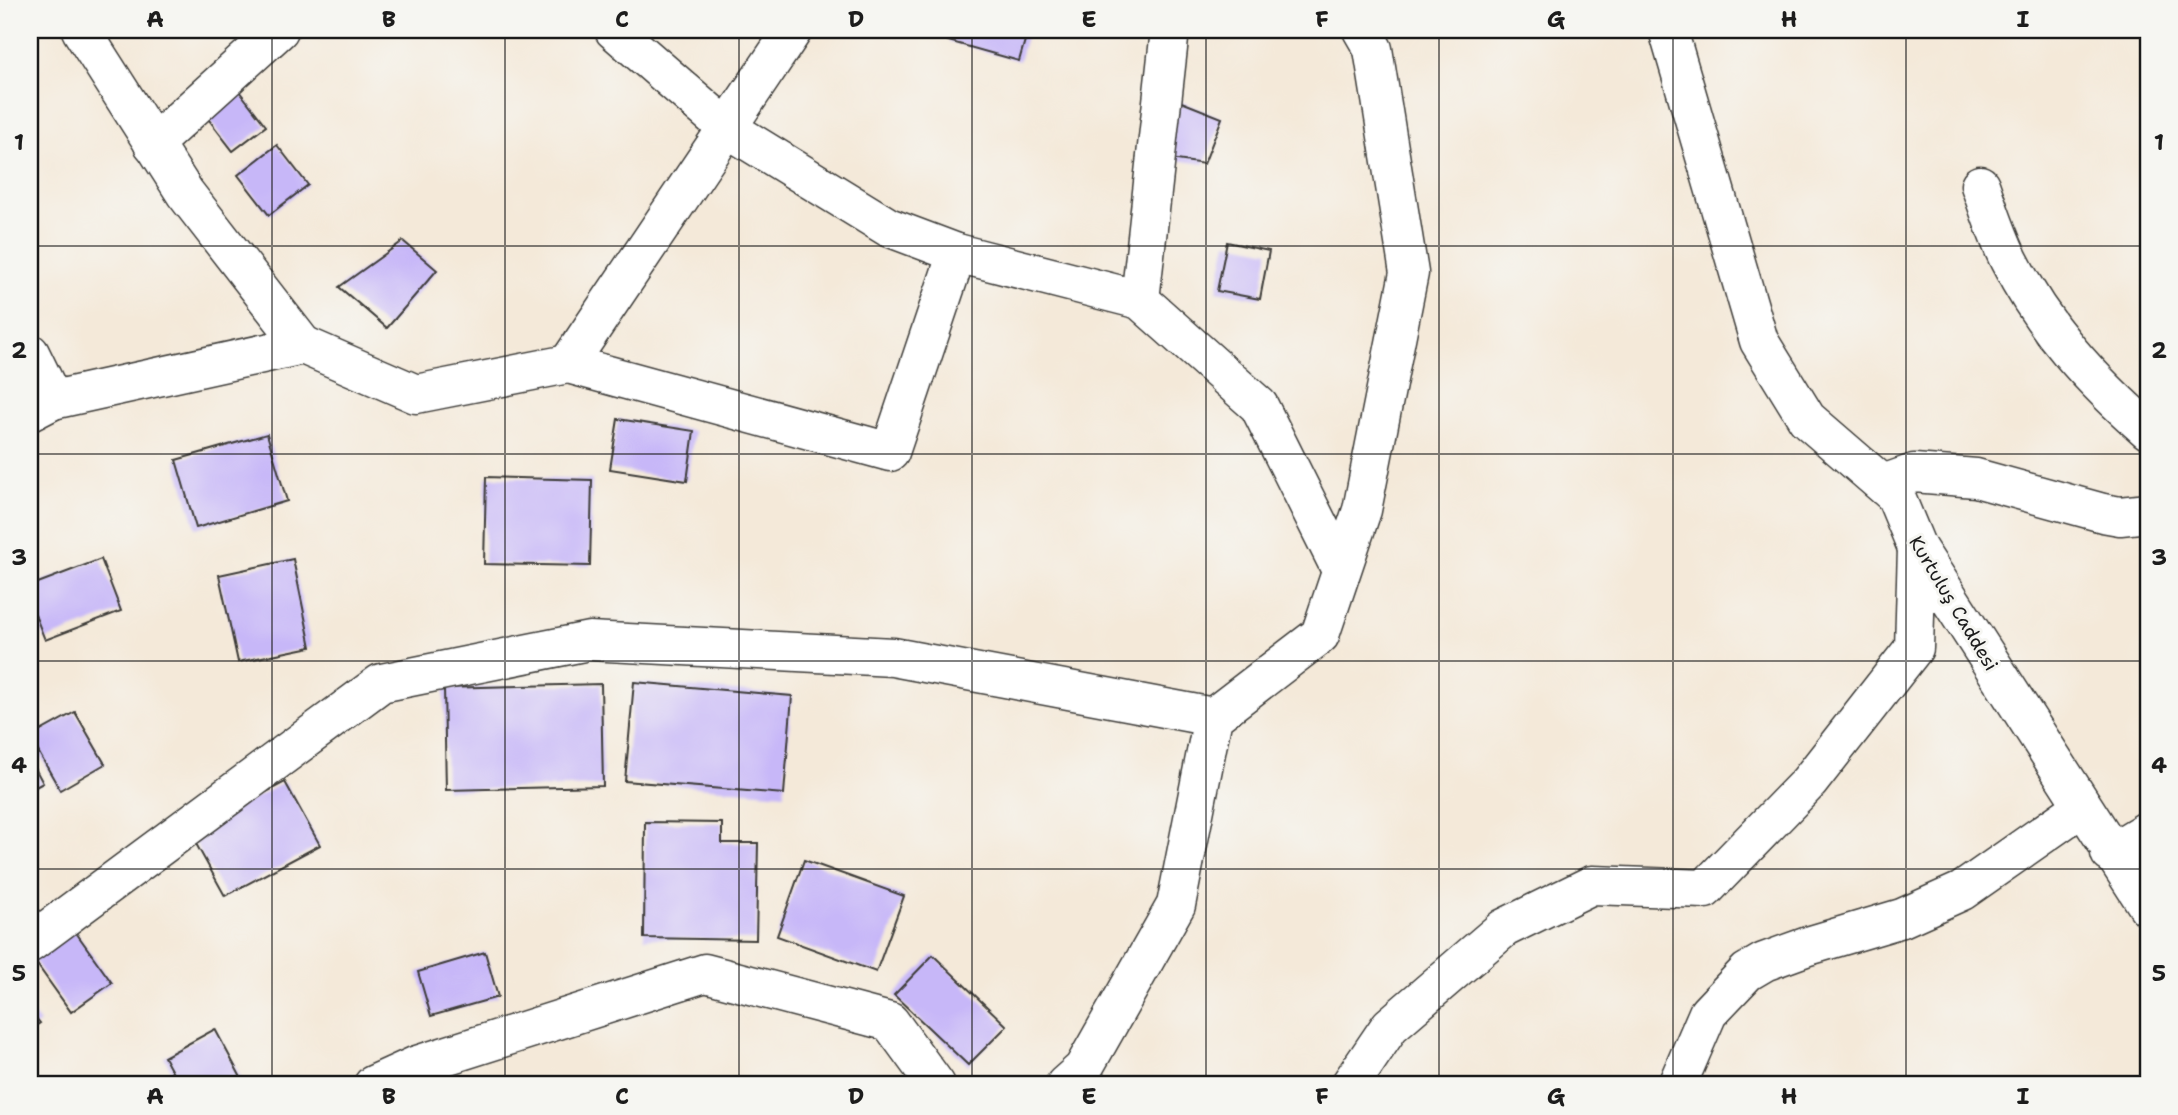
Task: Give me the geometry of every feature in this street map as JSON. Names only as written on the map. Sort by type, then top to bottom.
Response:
[{"type":"street","points":[[81,30],[185,193],[303,345],[416,394],[568,364],[890,452],[957,253]]},
{"type":"street","points":[[153,144],[279,30]]},
{"type":"street","points":[[614,30],[727,128],[888,227],[957,253],[1140,300],[1259,406],[1342,570]]},
{"type":"street","points":[[568,364],[793,30]]},
{"type":"street","points":[[1140,300],[1170,30]]},
{"type":"street","points":[[1065,1085],[1083,1069],[1177,905],[1213,717],[1320,635],[1362,510],[1409,273],[1373,50],[1362,30]]},
{"type":"street","name":"Kurtuluş Caddesi","points":[[1668,30],[1759,341],[1807,419],[1895,495],[1917,548],[2110,853],[2148,908]]},
{"type":"street","points":[[1980,185],[2008,258],[2044,319],[2084,371],[2148,430]]},
{"type":"street","points":[[30,353],[41,406],[303,345]]},
{"type":"street","points":[[1883,484],[1914,473],[1976,478],[2103,513],[2120,516],[2148,513]]},
{"type":"street","points":[[1350,1085],[1390,1026],[1504,929],[1592,885],[1704,889],[1809,782],[1914,648],[1917,548]]},
{"type":"street","points":[[30,943],[381,683],[589,641],[893,657],[1213,717]]},
{"type":"street","points":[[1676,1085],[1708,1013],[1747,972],[1764,962],[1808,946],[1902,918],[1962,891],[2082,807]]},
{"type":"street","points":[[2110,853],[2148,830]]},
{"type":"street","points":[[373,1085],[417,1065],[705,973],[890,1022],[936,1085]]},
{"type":"building","points":[[954,30],[1028,30],[1019,61],[948,41]]},
{"type":"building","points":[[239,91],[266,126],[233,151],[206,116]]},
{"type":"building","points":[[1179,101],[1222,118],[1204,164],[1156,157]]},
{"type":"building","points":[[277,145],[308,185],[269,215],[238,175]]},
{"type":"building","points":[[403,241],[437,270],[387,328],[339,287]]},
{"type":"building","points":[[1227,242],[1269,251],[1260,299],[1217,291]]},
{"type":"building","points":[[618,419],[694,431],[687,481],[610,469]]},
{"type":"building","points":[[267,434],[287,501],[196,528],[176,460]]},
{"type":"building","points":[[486,477],[592,480],[590,566],[484,564]]},
{"type":"building","points":[[101,559],[121,611],[45,640],[30,602],[30,586]]},
{"type":"building","points":[[293,559],[311,647],[238,662],[219,575]]},
{"type":"building","points":[[634,682],[792,696],[784,794],[625,781]]},
{"type":"building","points":[[601,684],[603,786],[446,790],[444,688]]},
{"type":"building","points":[[75,712],[105,764],[60,790],[30,737]]},
{"type":"building","points":[[30,759],[43,783],[30,790]]},
{"type":"building","points":[[285,782],[320,845],[225,896],[190,833]]},
{"type":"building","points":[[645,822],[722,823],[722,843],[758,843],[756,940],[644,938]]},
{"type":"building","points":[[804,860],[904,896],[876,972],[777,936]]},
{"type":"building","points":[[72,927],[112,983],[71,1012],[31,956]]},
{"type":"building","points":[[485,952],[498,997],[431,1016],[418,972]]},
{"type":"building","points":[[933,955],[1007,1026],[968,1065],[894,995]]},
{"type":"building","points":[[30,1011],[40,1023],[30,1030]]},
{"type":"building","points":[[215,1029],[245,1085],[179,1085],[164,1057]]}]
